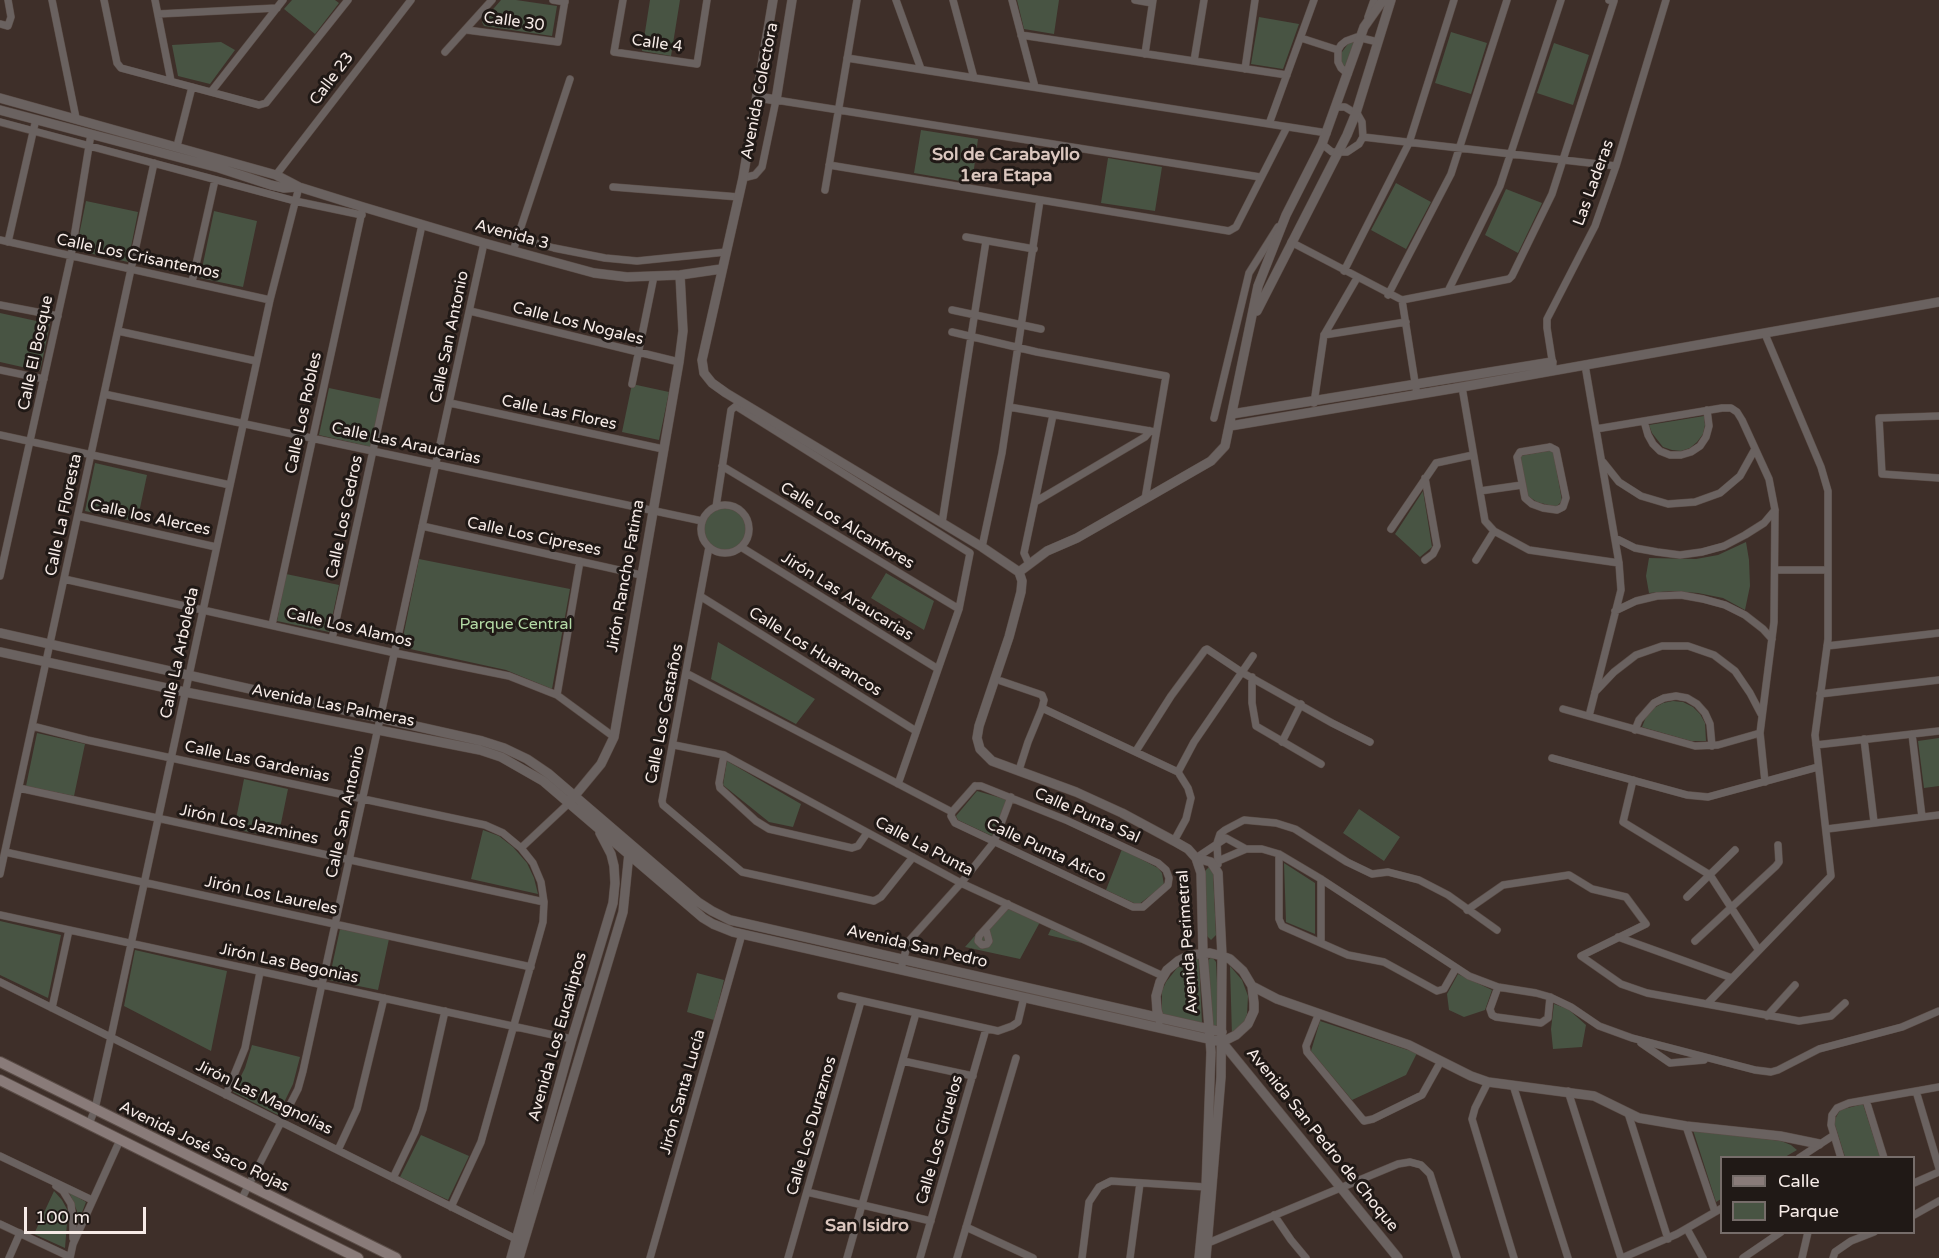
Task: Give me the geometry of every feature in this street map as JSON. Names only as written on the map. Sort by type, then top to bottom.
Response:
[{"type":"main road","name":"Avenida José Saco Rojas","points":[[0,1062],[396,1258]]},
{"type":"main road","name":"Avenida José Saco Rojas","points":[[0,1080],[358,1258]]},
{"type":"street","points":[[0,24],[8,26],[11,17],[8,0]]},
{"type":"street","points":[[52,0],[76,118]]},
{"type":"street","points":[[104,0],[117,63],[121,68],[259,105],[266,103],[348,0]]},
{"type":"street","points":[[155,0],[171,81]]},
{"type":"street","points":[[211,92],[283,0]]},
{"type":"street","name":"Calle 23","points":[[276,175],[375,43],[411,0]]},
{"type":"street","points":[[445,52],[492,0]]},
{"type":"street","points":[[553,0],[565,1]]},
{"type":"street","name":"Calle 4","points":[[623,0],[614,52],[697,64],[707,0]]},
{"type":"street","name":"Avenida Colectora","points":[[773,0],[740,197],[702,360],[704,373],[712,383],[942,522],[1019,572]]},
{"type":"street","name":"Avenida Colectora","points":[[743,178],[755,175],[762,167],[776,100],[792,0]]},
{"type":"street","points":[[825,190],[857,0]]},
{"type":"street","points":[[896,0],[921,69]]},
{"type":"street","points":[[953,0],[974,78]]},
{"type":"street","points":[[1012,0],[1035,87]]},
{"type":"street","points":[[1135,0],[1153,1],[1145,54]]},
{"type":"street","points":[[1194,61],[1204,0]]},
{"type":"street","points":[[1245,69],[1255,0]]},
{"type":"street","points":[[1269,124],[1314,0]]},
{"type":"street","points":[[1246,849],[1226,838],[1196,858],[1188,849],[1174,841],[1076,792],[993,761],[985,756],[976,738],[1021,592],[1022,581],[1019,572],[1047,551],[1077,538],[1219,454],[1225,446],[1258,286],[1286,215],[1327,133],[1374,0]]},
{"type":"street","points":[[1364,27],[1383,0]]},
{"type":"street","points":[[1252,321],[1356,113],[1391,0]]},
{"type":"street","points":[[1344,271],[1409,142],[1454,0]]},
{"type":"street","points":[[1388,295],[1451,174],[1507,0]]},
{"type":"street","points":[[1448,291],[1500,186],[1561,0]]},
{"type":"street","points":[[1291,242],[1388,295],[1402,300],[1509,279],[1542,216],[1614,1],[1609,0]]},
{"type":"street","name":"Las Laderas","points":[[1553,366],[1546,328],[1547,319],[1595,226],[1616,166],[1666,0]]},
{"type":"street","name":"Calle 30","points":[[467,30],[558,42],[565,1]]},
{"type":"street","points":[[158,14],[277,8]]},
{"type":"street","points":[[1021,35],[1287,75]]},
{"type":"street","points":[[1348,74],[1338,62],[1338,50],[1346,40],[1361,37],[1378,42]]},
{"type":"street","points":[[1301,38],[1338,50]]},
{"type":"street","points":[[847,58],[1327,133]]},
{"type":"street","points":[[513,251],[570,79]]},
{"type":"street","points":[[177,146],[192,87]]},
{"type":"street","points":[[758,97],[1260,177]]},
{"type":"street","name":"Avenida 3","points":[[0,98],[276,175],[299,187],[363,211],[423,225],[594,273],[627,277],[680,275],[722,269]]},
{"type":"street","points":[[1322,144],[1338,153],[1347,152],[1354,149],[1363,137],[1362,122],[1356,113],[1345,107],[1336,107]]},
{"type":"street","name":"Avenida 3","points":[[0,110],[219,168],[271,185],[284,188],[299,187]]},
{"type":"street","points":[[4,241],[36,119]]},
{"type":"street","points":[[0,122],[295,201],[363,211]]},
{"type":"street","points":[[829,165],[1229,231],[1236,227],[1287,127]]},
{"type":"street","name":"Calle El Bosque","points":[[0,576],[71,256],[91,134]]},
{"type":"street","points":[[1363,137],[1616,166]]},
{"type":"street","name":"Calle La Floresta","points":[[0,873],[154,163]]},
{"type":"street","points":[[192,282],[215,180]]},
{"type":"street","name":"Calle La Arboleda","points":[[89,1124],[95,1109],[111,1037],[256,362],[299,187]]},
{"type":"street","points":[[614,187],[740,197]]},
{"type":"street","points":[[982,547],[1009,407],[1041,200]]},
{"type":"street","name":"Calle Los Robles","points":[[272,625],[363,211]]},
{"type":"street","points":[[1214,418],[1249,273],[1286,215]]},
{"type":"street","name":"Calle Los Cedros","points":[[332,639],[423,225]]},
{"type":"street","points":[[966,237],[1034,249]]},
{"type":"street","points":[[518,238],[605,258],[637,261],[726,252]]},
{"type":"street","name":"Calle Los Crisantemos","points":[[4,241],[270,300]]},
{"type":"street","points":[[942,522],[986,241]]},
{"type":"street","name":"Calle San Antonio","points":[[241,1200],[299,1086],[484,243]]},
{"type":"street","name":"Jirón Rancho Fatima","points":[[521,848],[572,799],[601,764],[614,737],[652,510],[680,362],[683,331],[680,275]]},
{"type":"street","points":[[633,384],[654,276]]},
{"type":"street","points":[[1313,406],[1324,335],[1357,278]]},
{"type":"street","points":[[1402,300],[1417,390]]},
{"type":"street","points":[[1232,414],[1313,406],[1553,366],[1585,365],[1939,302]]},
{"type":"street","points":[[0,304],[58,316]]},
{"type":"street","points":[[952,310],[1041,329]]},
{"type":"street","name":"Calle Los Nogales","points":[[470,311],[680,362]]},
{"type":"street","points":[[1324,335],[1406,322]]},
{"type":"street","points":[[118,331],[256,362]]},
{"type":"street","points":[[952,332],[1018,348],[1166,376],[1153,431],[1145,499]]},
{"type":"street","points":[[1707,1004],[1831,876],[1815,735],[1827,646],[1828,491],[1821,467],[1764,334]]},
{"type":"street","points":[[1585,365],[1620,563],[1621,590],[1589,716]]},
{"type":"street","points":[[1417,390],[1462,387],[1553,366]]},
{"type":"street","points":[[0,370],[44,379]]},
{"type":"street","points":[[1462,387],[1485,521],[1494,531],[1529,550],[1620,563]]},
{"type":"street","name":"Calle Las Araucarias","points":[[104,394],[702,521]]},
{"type":"street","name":"Calle Las Flores","points":[[450,403],[663,449]]},
{"type":"street","points":[[716,507],[731,410],[736,406],[970,553],[959,609],[898,784]]},
{"type":"street","points":[[1230,426],[1313,406]]},
{"type":"street","points":[[1009,407],[1153,431]]},
{"type":"street","points":[[1596,429],[1731,408],[1737,412],[1755,449],[1769,479],[1775,510],[1772,639],[1760,733],[1765,782]]},
{"type":"street","points":[[1644,421],[1648,435],[1660,451],[1670,455],[1681,455],[1700,446],[1706,437],[1709,426],[1707,410]]},
{"type":"street","points":[[1029,564],[1024,553],[1053,415]]},
{"type":"street","points":[[1939,416],[1880,418],[1882,474],[1939,478]]},
{"type":"street","points":[[1035,502],[1153,431]]},
{"type":"street","points":[[0,435],[230,485]]},
{"type":"street","points":[[1554,448],[1566,498],[1563,507],[1557,510],[1532,504],[1525,498],[1522,485],[1518,454],[1554,448]]},
{"type":"street","points":[[1602,460],[1619,482],[1641,496],[1668,504],[1695,502],[1720,493],[1740,476],[1755,449]]},
{"type":"street","points":[[1391,529],[1436,463],[1473,455]]},
{"type":"street","name":"Calle Los Alcanfores","points":[[722,466],[959,609]]},
{"type":"street","points":[[1425,478],[1437,546],[1433,554],[1425,560]]},
{"type":"street","points":[[1479,491],[1522,485]]},
{"type":"street","points":[[732,506],[745,515],[750,531],[747,541],[734,552],[724,554],[709,547],[701,533],[702,521],[707,513],[716,507],[732,506]]},
{"type":"street","points":[[1615,538],[1635,548],[1657,552],[1680,555],[1702,552],[1724,546],[1745,536],[1764,523],[1775,510]]},
{"type":"street","name":"Calle los Alerces","points":[[78,516],[216,547]]},
{"type":"street","name":"Calle Los Cipreses","points":[[422,526],[641,575]]},
{"type":"street","points":[[1476,560],[1494,531]]},
{"type":"street","name":"Calle Los Castaños","points":[[709,547],[663,805],[742,872],[874,901],[881,897],[913,857]]},
{"type":"street","name":"Jirón Las Araucarias","points":[[741,548],[938,669]]},
{"type":"street","points":[[556,695],[580,561]]},
{"type":"street","points":[[1775,570],[1828,570]]},
{"type":"street","name":"Calle Los Alamos","points":[[64,579],[395,653],[509,675],[556,695],[614,737]]},
{"type":"street","points":[[1616,611],[1636,601],[1658,596],[1681,595],[1703,598],[1745,615],[1772,639]]},
{"type":"street","name":"Calle Los Huarancos","points":[[700,596],[916,731]]},
{"type":"street","name":"Avenida Las Palmeras","points":[[0,633],[189,674],[504,748],[541,769],[596,826],[629,855]]},
{"type":"street","points":[[1827,646],[1939,633]]},
{"type":"street","points":[[1595,693],[1614,672],[1636,655],[1662,646],[1688,646],[1714,655],[1735,671],[1761,714]]},
{"type":"street","points":[[1136,751],[1204,650],[1211,650],[1243,673],[1371,742]]},
{"type":"street","name":"Avenida Las Palmeras","points":[[0,652],[185,692],[480,750],[501,757],[572,799],[628,842]]},
{"type":"street","points":[[1178,772],[1194,742],[1253,656]]},
{"type":"street","name":"Calle Punta Atico","points":[[686,673],[952,812],[951,816],[955,823],[1136,908]]},
{"type":"street","points":[[1252,677],[1252,703],[1256,726],[1321,764]]},
{"type":"street","points":[[1820,694],[1939,680]]},
{"type":"street","points":[[1001,681],[1042,695],[1044,700],[1019,770]]},
{"type":"street","points":[[1635,730],[1639,720],[1654,703],[1676,696],[1687,698],[1705,713],[1710,724],[1712,746]]},
{"type":"street","points":[[1282,742],[1301,704]]},
{"type":"street","points":[[1042,708],[1178,772],[1191,798],[1186,819],[1174,841]]},
{"type":"street","points":[[1563,709],[1686,744],[1712,746],[1760,733]]},
{"type":"street","name":"Calle Las Gardenias","points":[[32,726],[485,825],[502,833],[521,848],[533,863],[541,882],[544,902],[543,922],[481,1143],[451,1207]]},
{"type":"street","points":[[1816,745],[1939,731]]},
{"type":"street","points":[[1912,734],[1922,817]]},
{"type":"street","points":[[1864,740],[1875,822]]},
{"type":"street","name":"Calle La Punta","points":[[674,745],[724,755],[961,883],[1163,976]]},
{"type":"street","points":[[724,755],[720,788],[756,821],[769,829],[852,848],[858,846],[867,832]]},
{"type":"street","points":[[1552,758],[1687,795],[1708,797],[1818,767]]},
{"type":"street","points":[[1633,780],[1623,822],[1710,875],[1758,949]]},
{"type":"street","name":"Calle Punta Sal","points":[[952,812],[975,786],[981,786],[1121,844],[1158,863],[1166,870],[1169,878],[1168,885],[1143,907],[1136,908]]},
{"type":"street","name":"Jirón Los Jazmines","points":[[19,788],[544,902]]},
{"type":"street","points":[[901,969],[908,942],[994,842],[1011,797]]},
{"type":"street","points":[[1827,829],[1939,815]]},
{"type":"street","points":[[1218,873],[1217,843],[1220,834],[1234,823],[1244,820],[1276,823],[1295,829],[1347,862],[1372,874],[1388,872],[1419,880],[1448,895],[1497,930]]},
{"type":"street","name":"Avenida Los Eucaliptos","points":[[511,1258],[572,1039],[613,903],[615,883],[611,854],[596,826]]},
{"type":"street","name":"Avenida Los Eucaliptos","points":[[519,1258],[623,912],[629,855],[628,842]]},
{"type":"street","name":"Avenida San Pedro","points":[[628,842],[709,909],[730,920],[1159,1017],[1209,1034]]},
{"type":"street","points":[[1695,941],[1776,866],[1779,862],[1778,845]]},
{"type":"street","points":[[1218,861],[1246,849],[1262,849],[1279,854],[1469,976],[1498,987],[1550,997],[1571,1007],[1599,1026],[1632,1038],[1764,1072],[1778,1070],[1808,1053],[1902,1027],[1939,1011]]},
{"type":"street","points":[[1687,897],[1735,850]]},
{"type":"street","name":"Jirón Los Laureles","points":[[5,852],[531,967]]},
{"type":"street","points":[[1279,854],[1280,924],[1287,929],[1348,955],[1388,964],[1437,992],[1444,989],[1456,968]]},
{"type":"street","name":"Avenida San Pedro","points":[[629,855],[703,918],[742,934],[1164,1028],[1222,1037]]},
{"type":"street","name":"Avenida Perimetral","points":[[1196,858],[1211,862],[1218,873],[1222,956],[1221,1077],[1205,1243],[1199,1258]]},
{"type":"street","name":"Avenida Perimetral","points":[[1196,858],[1201,873],[1203,952],[1209,1034],[1206,1258]]},
{"type":"street","points":[[1467,910],[1503,885],[1569,875],[1592,889],[1626,897],[1646,924],[1581,956],[1621,984],[1647,993],[1799,1021],[1831,1016],[1845,1003]]},
{"type":"street","points":[[1321,879],[1321,943]]},
{"type":"street","points":[[986,930],[1008,904]]},
{"type":"street","points":[[703,918],[709,909]]},
{"type":"street","name":"Jirón Las Begonias","points":[[0,915],[572,1039]]},
{"type":"street","points":[[725,928],[730,920]]},
{"type":"street","points":[[52,1008],[69,930]]},
{"type":"street","name":"Jirón Santa Lucía","points":[[651,1258],[742,934]]},
{"type":"street","points":[[1618,937],[1732,978]]},
{"type":"street","points":[[1164,1028],[1159,1017],[1156,996],[1163,976],[1178,961],[1203,952],[1222,956],[1237,964],[1252,986],[1254,994],[1254,1011],[1251,1018],[1242,1030],[1222,1037]]},
{"type":"street","points":[[226,1095],[245,1048],[260,972]]},
{"type":"street","name":"Jirón Las Magnolias","points":[[0,982],[516,1239]]},
{"type":"street","points":[[1252,986],[1277,999],[1409,1045],[1488,1082],[1594,1096],[1639,1118],[1686,1126],[1747,1131],[1819,1144]]},
{"type":"street","points":[[1767,1016],[1795,986]]},
{"type":"street","points":[[1498,987],[1490,1009],[1492,1015],[1496,1017],[1540,1023],[1548,1018],[1550,997]]},
{"type":"street","points":[[841,996],[998,1031],[1007,1029],[1018,1022],[1024,996]]},
{"type":"street","points":[[338,1150],[357,1109],[384,998]]},
{"type":"street","points":[[1254,1011],[1267,1002],[1277,999]]},
{"type":"street","name":"Calle Los Duraznos","points":[[788,1258],[861,1001]]},
{"type":"street","points":[[393,1178],[415,1132],[423,1109],[445,1011]]},
{"type":"street","points":[[847,1258],[916,1013]]},
{"type":"street","points":[[1318,1013],[1306,1052],[1364,1121],[1373,1119],[1422,1095],[1442,1061]]},
{"type":"street","name":"Calle Los Ciruelos","points":[[920,1258],[986,1029]]},
{"type":"street","name":"Avenida San Pedro de Choque","points":[[1222,1037],[1245,1071],[1398,1258]]},
{"type":"street","points":[[1632,1038],[1670,1063],[1716,1060]]},
{"type":"street","points":[[957,1258],[1016,1058]]},
{"type":"street","points":[[903,1061],[973,1076]]},
{"type":"street","points":[[1221,1077],[1226,1070],[1232,1067],[1245,1071]]},
{"type":"street","points":[[1488,1082],[1472,1119],[1514,1258]]},
{"type":"street","points":[[1513,1085],[1568,1258]]},
{"type":"street","points":[[1840,1156],[1831,1120],[1837,1108],[1866,1100],[1939,1087]]},
{"type":"street","points":[[1568,1091],[1622,1258],[1668,1239],[1718,1210],[1686,1126]]},
{"type":"street","points":[[1915,1182],[1939,1170],[1916,1091]]},
{"type":"street","points":[[1866,1100],[1883,1156]]},
{"type":"street","points":[[1628,1113],[1668,1239]]},
{"type":"street","points":[[1801,1156],[1834,1135]]},
{"type":"street","points":[[0,1224],[70,1258],[73,1244],[120,1140]]},
{"type":"street","points":[[0,1156],[92,1200]]},
{"type":"street","points":[[1205,1243],[1398,1164],[1416,1162],[1426,1168],[1430,1174],[1457,1258]]},
{"type":"street","points":[[50,1180],[63,1191],[71,1204],[73,1244]]},
{"type":"street","points":[[1082,1258],[1089,1202],[1099,1187],[1111,1180],[1140,1184],[1206,1187]]},
{"type":"street","points":[[1130,1258],[1140,1184]]},
{"type":"street","points":[[807,1192],[931,1221]]},
{"type":"street","points":[[1915,1214],[1939,1201]]},
{"type":"street","points":[[1274,1215],[1306,1258]]},
{"type":"street","points":[[966,1227],[1033,1258]]},
{"type":"street","points":[[1687,1229],[1702,1258]]},
{"type":"street","points":[[9,1258],[20,1233]]},
{"type":"street","points":[[1745,1257],[1780,1234]]},
{"type":"street","points":[[1802,1258],[1808,1234]]},
{"type":"street","points":[[1833,1258],[1835,1252],[1851,1241],[1871,1234]]},
{"type":"green space","points":[[292,0],[335,0],[339,3],[315,34],[284,9]]},
{"type":"green space","points":[[501,0],[557,6],[552,36],[484,26],[482,22]]},
{"type":"green space","points":[[650,0],[680,0],[671,56],[642,51]]},
{"type":"green space","points":[[1017,0],[1059,0],[1054,34],[1024,29]]},
{"type":"green space","points":[[1259,17],[1299,24],[1283,69],[1251,64]]},
{"type":"green space","points":[[1451,32],[1487,43],[1471,94],[1435,83]]},
{"type":"green space","points":[[1355,41],[1346,68],[1341,62],[1342,52],[1348,44]]},
{"type":"green space","points":[[221,42],[235,50],[210,84],[178,76],[172,45]]},
{"type":"green space","points":[[1554,43],[1589,55],[1573,105],[1537,93]]},
{"type":"green space","points":[[921,130],[978,139],[972,183],[914,173]]},
{"type":"green space","points":[[1108,158],[1162,167],[1155,211],[1101,203]]},
{"type":"green space","points":[[1396,183],[1431,202],[1406,249],[1371,230]]},
{"type":"green space","points":[[1506,189],[1542,203],[1518,253],[1485,235]]},
{"type":"green space","points":[[86,201],[138,212],[128,262],[76,250]]},
{"type":"green space","points":[[214,211],[257,221],[243,287],[200,278]]},
{"type":"green space","points":[[0,313],[50,324],[40,371],[0,362]]},
{"type":"green space","points":[[632,384],[669,392],[659,440],[622,432]]},
{"type":"green space","points":[[329,388],[381,399],[371,447],[319,435]]},
{"type":"green space","points":[[1704,416],[1703,434],[1690,448],[1681,451],[1663,447],[1649,425]]},
{"type":"green space","points":[[1553,450],[1562,501],[1556,507],[1537,502],[1528,496],[1520,456]]},
{"type":"green space","points":[[95,463],[147,475],[137,522],[85,511]]},
{"type":"green space","points":[[1423,491],[1432,547],[1420,557],[1395,534]]},
{"type":"green space","points":[[725,508],[740,514],[746,529],[740,544],[725,550],[710,544],[704,529],[710,514]]},
{"type":"green space","points":[[1746,542],[1750,586],[1745,610],[1723,598],[1698,593],[1671,591],[1649,593],[1646,576],[1649,558],[1696,559],[1718,555]]},
{"type":"green space","name":"Parque Central","points":[[419,559],[570,589],[552,689],[506,670],[401,647]]},
{"type":"green space","points":[[886,573],[934,601],[924,630],[871,598]]},
{"type":"green space","points":[[286,574],[339,585],[329,632],[277,621]]},
{"type":"green space","points":[[718,642],[815,699],[796,724],[711,679]]},
{"type":"green space","points":[[1673,701],[1683,702],[1700,714],[1705,723],[1706,741],[1691,741],[1642,727],[1646,717],[1654,708]]},
{"type":"green space","points":[[37,733],[85,744],[74,796],[26,786]]},
{"type":"green space","points":[[1939,738],[1939,786],[1924,788],[1918,741]]},
{"type":"green space","points":[[727,761],[801,804],[793,827],[769,822],[723,785]]},
{"type":"green space","points":[[244,779],[288,789],[278,838],[234,829]]},
{"type":"green space","points":[[977,791],[1008,800],[992,836],[958,820],[956,816]]},
{"type":"green space","points":[[1359,809],[1400,837],[1384,861],[1343,833]]},
{"type":"green space","points":[[483,830],[499,836],[527,863],[538,894],[471,879]]},
{"type":"green space","points":[[1122,849],[1158,868],[1162,873],[1164,885],[1138,905],[1106,890]]},
{"type":"green space","points":[[1284,863],[1315,883],[1315,934],[1286,922]]},
{"type":"green space","points":[[1209,867],[1213,872],[1216,935],[1211,940],[1207,936],[1205,871]]},
{"type":"green space","points":[[1001,906],[1040,922],[1020,959],[965,947]]},
{"type":"green space","points":[[0,921],[61,935],[48,998],[0,975]]},
{"type":"green space","points":[[340,929],[389,939],[378,990],[329,980]]},
{"type":"green space","points":[[1051,929],[1090,945],[1048,935]]},
{"type":"green space","points":[[135,950],[227,971],[211,1051],[124,1006]]},
{"type":"green space","points":[[1212,957],[1216,962],[1219,1023],[1217,1027],[1212,1027],[1208,960]]},
{"type":"green space","points":[[1194,959],[1199,959],[1202,1023],[1163,1014],[1162,1010],[1162,991],[1166,982],[1177,968]]},
{"type":"green space","points":[[1230,966],[1242,980],[1248,996],[1244,1023],[1232,1036]]},
{"type":"green space","points":[[697,973],[724,980],[714,1020],[687,1012]]},
{"type":"green space","points":[[1458,974],[1492,990],[1485,1010],[1464,1017],[1449,1010],[1447,994]]},
{"type":"green space","points":[[1554,1004],[1568,1009],[1586,1025],[1582,1047],[1553,1049],[1551,1029]]},
{"type":"green space","points":[[1320,1021],[1417,1053],[1406,1075],[1352,1100],[1311,1051]]},
{"type":"green space","points":[[252,1045],[300,1057],[293,1084],[278,1115],[233,1092],[245,1068]]},
{"type":"green space","points":[[1863,1104],[1880,1156],[1845,1156],[1835,1125],[1835,1119],[1840,1110]]},
{"type":"green space","points":[[1693,1130],[1781,1141],[1797,1150],[1787,1156],[1720,1156],[1720,1200],[1716,1202]]},
{"type":"green space","points":[[421,1135],[469,1156],[448,1200],[400,1177]]},
{"type":"green space","points":[[54,1191],[68,1211],[65,1248],[34,1234]]},
{"type":"green space","points":[[69,1192],[86,1202],[78,1223],[77,1211]]},
{"type":"district","name":"Sol de Carabayllo 1era Etapa","points":[[1006,165]]},
{"type":"district","name":"San Isidro","points":[[867,1226]]}]
